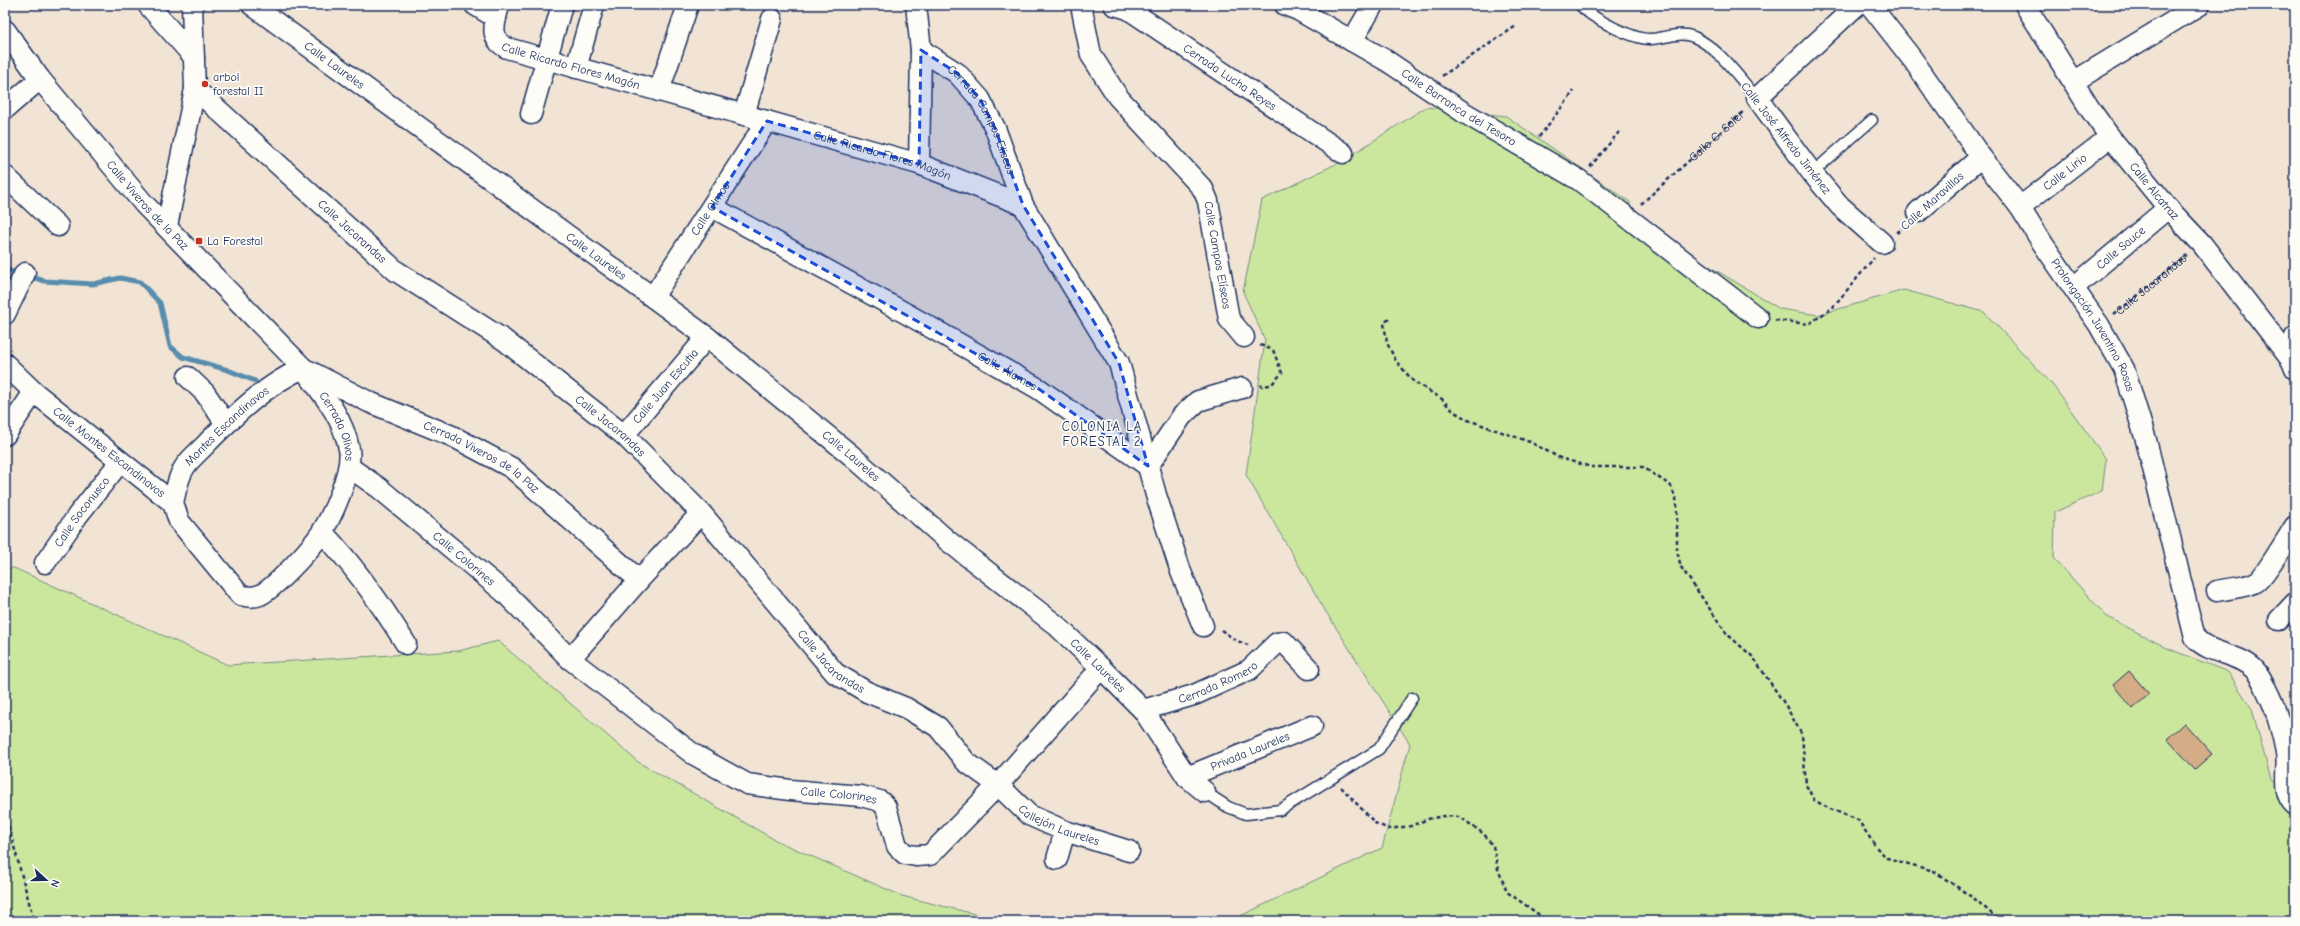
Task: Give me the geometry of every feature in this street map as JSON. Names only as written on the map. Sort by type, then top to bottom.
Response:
[{"type":"street","points":[[148,5],[194,57]]},
{"type":"street","points":[[167,226],[195,89],[192,5]]},
{"type":"street","name":"Calle Laureles","points":[[252,5],[654,297],[707,337],[852,456],[948,541],[1056,625],[1143,710],[1187,777],[1205,792]]},
{"type":"street","points":[[475,5],[497,12]]},
{"type":"street","points":[[531,114],[562,5]]},
{"type":"street","points":[[576,68],[594,5]]},
{"type":"street","points":[[659,91],[688,5]]},
{"type":"street","points":[[916,5],[921,50],[919,164]]},
{"type":"street","name":"Calle Campos Elíseos","points":[[1081,5],[1091,54],[1118,97],[1203,189],[1208,201],[1229,319],[1244,337]]},
{"type":"street","name":"Cerrada Lucha Reyes","points":[[1114,5],[1128,9],[1343,153]]},
{"type":"street","name":"Calle Barranca del Tesoro","points":[[1285,5],[1352,41],[1427,86],[1463,112],[1579,180],[1758,318]]},
{"type":"street","points":[[1352,41],[1373,5]]},
{"type":"street","points":[[1757,98],[1857,5]]},
{"type":"street","name":"Prolongación Juventino Rosas","points":[[1870,5],[1913,60],[1981,157],[2020,207],[2099,325],[2124,369],[2146,440],[2195,638],[2208,649],[2248,664],[2255,670],[2269,694],[2286,752],[2286,782],[2293,798]]},
{"type":"street","name":"Calle Alcatraz","points":[[2025,5],[2110,137],[2168,208],[2202,244],[2293,365]]},
{"type":"street","points":[[2074,82],[2200,5]]},
{"type":"street","name":"Calle Ricardo Flores Magón","points":[[497,12],[494,34],[498,43],[507,48],[547,61],[919,164],[1023,205]]},
{"type":"street","points":[[744,115],[772,19]]},
{"type":"street","name":"Calle Viveros de la Paz","points":[[5,30],[40,79],[144,204],[303,368]]},
{"type":"street","name":"Cerrada Campos Eliseos","points":[[921,50],[957,74],[980,99],[995,128],[1023,205]]},
{"type":"street","points":[[5,109],[40,79]]},
{"type":"street","name":"Calle Jacarandas","points":[[195,89],[396,271],[504,340],[624,435],[701,513],[835,673],[851,684],[925,718],[938,727],[966,762],[998,785]]},
{"type":"street","name":"Calle José Alfredo Jiménez","points":[[1757,98],[1812,173],[1840,206],[1882,243]]},
{"type":"street","name":"Calle Olmos","points":[[654,297],[767,121]]},
{"type":"street","name":"Calle Lirio","points":[[2020,207],[2110,137]]},
{"type":"street","name":"Calle Maravillas","points":[[1918,212],[1981,157]]},
{"type":"street","points":[[5,176],[58,226]]},
{"type":"street","points":[[1023,205],[1119,363],[1148,466],[1181,572],[1210,627]]},
{"type":"street","name":"Calle Álamos","points":[[712,207],[907,314],[1039,389],[1148,466]]},
{"type":"street","name":"Calle Sauce","points":[[2074,287],[2168,208]]},
{"type":"street","points":[[5,314],[25,273]]},
{"type":"street","name":"Calle Juan Escutia","points":[[624,435],[707,337]]},
{"type":"street","points":[[2293,365],[2295,337]]},
{"type":"street","name":"Calle Montes Escandinavos","points":[[5,364],[34,392],[173,503],[179,521],[240,595],[250,598]]},
{"type":"street","name":"Montes Escandinavos","points":[[173,503],[177,482],[185,466],[226,424],[266,389],[283,377],[303,368]]},
{"type":"street","name":"Cerrada Olivos","points":[[250,598],[261,594],[289,570],[322,532],[349,467],[349,450],[334,408],[303,368]]},
{"type":"street","name":"Cerrada Viveros de la Paz","points":[[303,368],[369,402],[452,436],[512,468],[638,580]]},
{"type":"street","points":[[188,377],[204,393],[226,424]]},
{"type":"street","points":[[1148,466],[1182,416],[1198,401],[1242,388]]},
{"type":"street","points":[[5,435],[34,392]]},
{"type":"street","name":"Calle Soconusco","points":[[45,563],[78,515],[120,462]]},
{"type":"street","name":"Calle Colorines","points":[[349,467],[379,488],[504,592],[570,659],[693,754],[733,778],[747,784],[790,790],[861,796],[880,801],[886,807],[897,846],[905,854],[916,856],[930,855],[998,785],[1101,668]]},
{"type":"street","points":[[570,659],[638,580],[701,513]]},
{"type":"street","points":[[2216,591],[2257,582],[2265,574],[2276,553],[2295,526]]},
{"type":"street","points":[[322,532],[342,552],[372,591],[406,644]]},
{"type":"street","points":[[2279,620],[2295,603]]},
{"type":"street","name":"Cerrada Romero","points":[[1143,710],[1194,695],[1249,670],[1277,643],[1284,642],[1309,669]]},
{"type":"street","name":"Privada Laureles","points":[[1187,777],[1312,726]]},
{"type":"street","name":"Callejón Laureles","points":[[998,785],[1029,815],[1065,831],[1129,851]]},
{"type":"street","points":[[1057,859],[1065,831]]},
{"type":"lane","name":"Calle José Alfredo Jiménez","points":[[1580,5],[1625,33],[1650,40],[1682,34],[1693,37],[1712,48],[1757,98]]},
{"type":"lane","points":[[1812,173],[1872,120]]},
{"type":"lane","name":"Calle Laureles","points":[[1205,792],[1228,807],[1246,814],[1280,810],[1379,749],[1412,698]]},
{"type":"path","points":[[1427,86],[1516,26]]},
{"type":"path","points":[[1530,150],[1574,91]]},
{"type":"path","name":"Calle G. Soler","points":[[1628,217],[1757,98]]},
{"type":"path","points":[[1579,180],[1619,132]]},
{"type":"path","name":"Calle Maravillas","points":[[1882,243],[1888,242],[1918,212]]},
{"type":"path","points":[[1758,318],[1809,324],[1833,307],[1881,251],[1882,243]]},
{"type":"path","name":"Calle Jacarandas","points":[[2099,325],[2126,307],[2181,259],[2202,244]]},
{"type":"path","points":[[1389,319],[1384,323],[1387,342],[1396,361],[1413,381],[1442,399],[1453,411],[1468,420],[1530,442],[1560,458],[1591,467],[1643,467],[1671,486],[1676,502],[1677,551],[1681,567],[1727,634],[1753,657],[1786,706],[1802,735],[1806,785],[1814,800],[1828,808],[1858,820],[1876,847],[1887,858],[1934,871],[1976,900],[2000,921]]},
{"type":"path","points":[[1242,388],[1272,385],[1282,373],[1273,350],[1244,337]]},
{"type":"path","points":[[1210,627],[1237,641],[1267,653]]},
{"type":"path","points":[[1334,777],[1375,823],[1389,829],[1410,826],[1428,819],[1444,816],[1460,817],[1484,834],[1493,846],[1498,869],[1507,892],[1548,921]]},
{"type":"path","points":[[5,813],[34,921]]},
{"type":"highlighted area","points":[[921,50],[957,73],[980,99],[995,128],[1023,205],[1119,363],[1148,466],[1039,389],[712,207],[767,121],[919,164]]},
{"type":"green space","points":[[1426,107],[1506,116],[1630,202],[1628,217],[1780,309],[1818,315],[1904,290],[1984,312],[2051,383],[2106,459],[2102,491],[2055,512],[2054,558],[2106,616],[2167,648],[2228,672],[2252,709],[2271,780],[2295,794],[2295,921],[1230,921],[1382,848],[1410,744],[1326,612],[1246,475],[1265,340],[1243,292],[1262,200],[1342,161]]},
{"type":"green space","points":[[14,568],[228,665],[458,651],[498,641],[638,762],[777,841],[902,896],[1003,921],[5,921],[5,569]]},
{"type":"building","points":[[2129,671],[2149,694],[2133,709],[2113,685]]},
{"type":"building","points":[[2184,723],[2212,754],[2195,769],[2167,739]]},
{"type":"waterway","points":[[5,269],[20,274]]},
{"type":"waterway","points":[[28,276],[45,281],[93,284],[120,278],[140,282],[160,303],[170,346],[183,357],[228,370],[255,381]]},
{"type":"place","name":"arbol forestal II","points":[[205,84]]},
{"type":"place","name":"La Forestal","points":[[199,241]]},
{"type":"district","name":"COLONIA LA FORESTAL 2","points":[[1102,434]]}]
